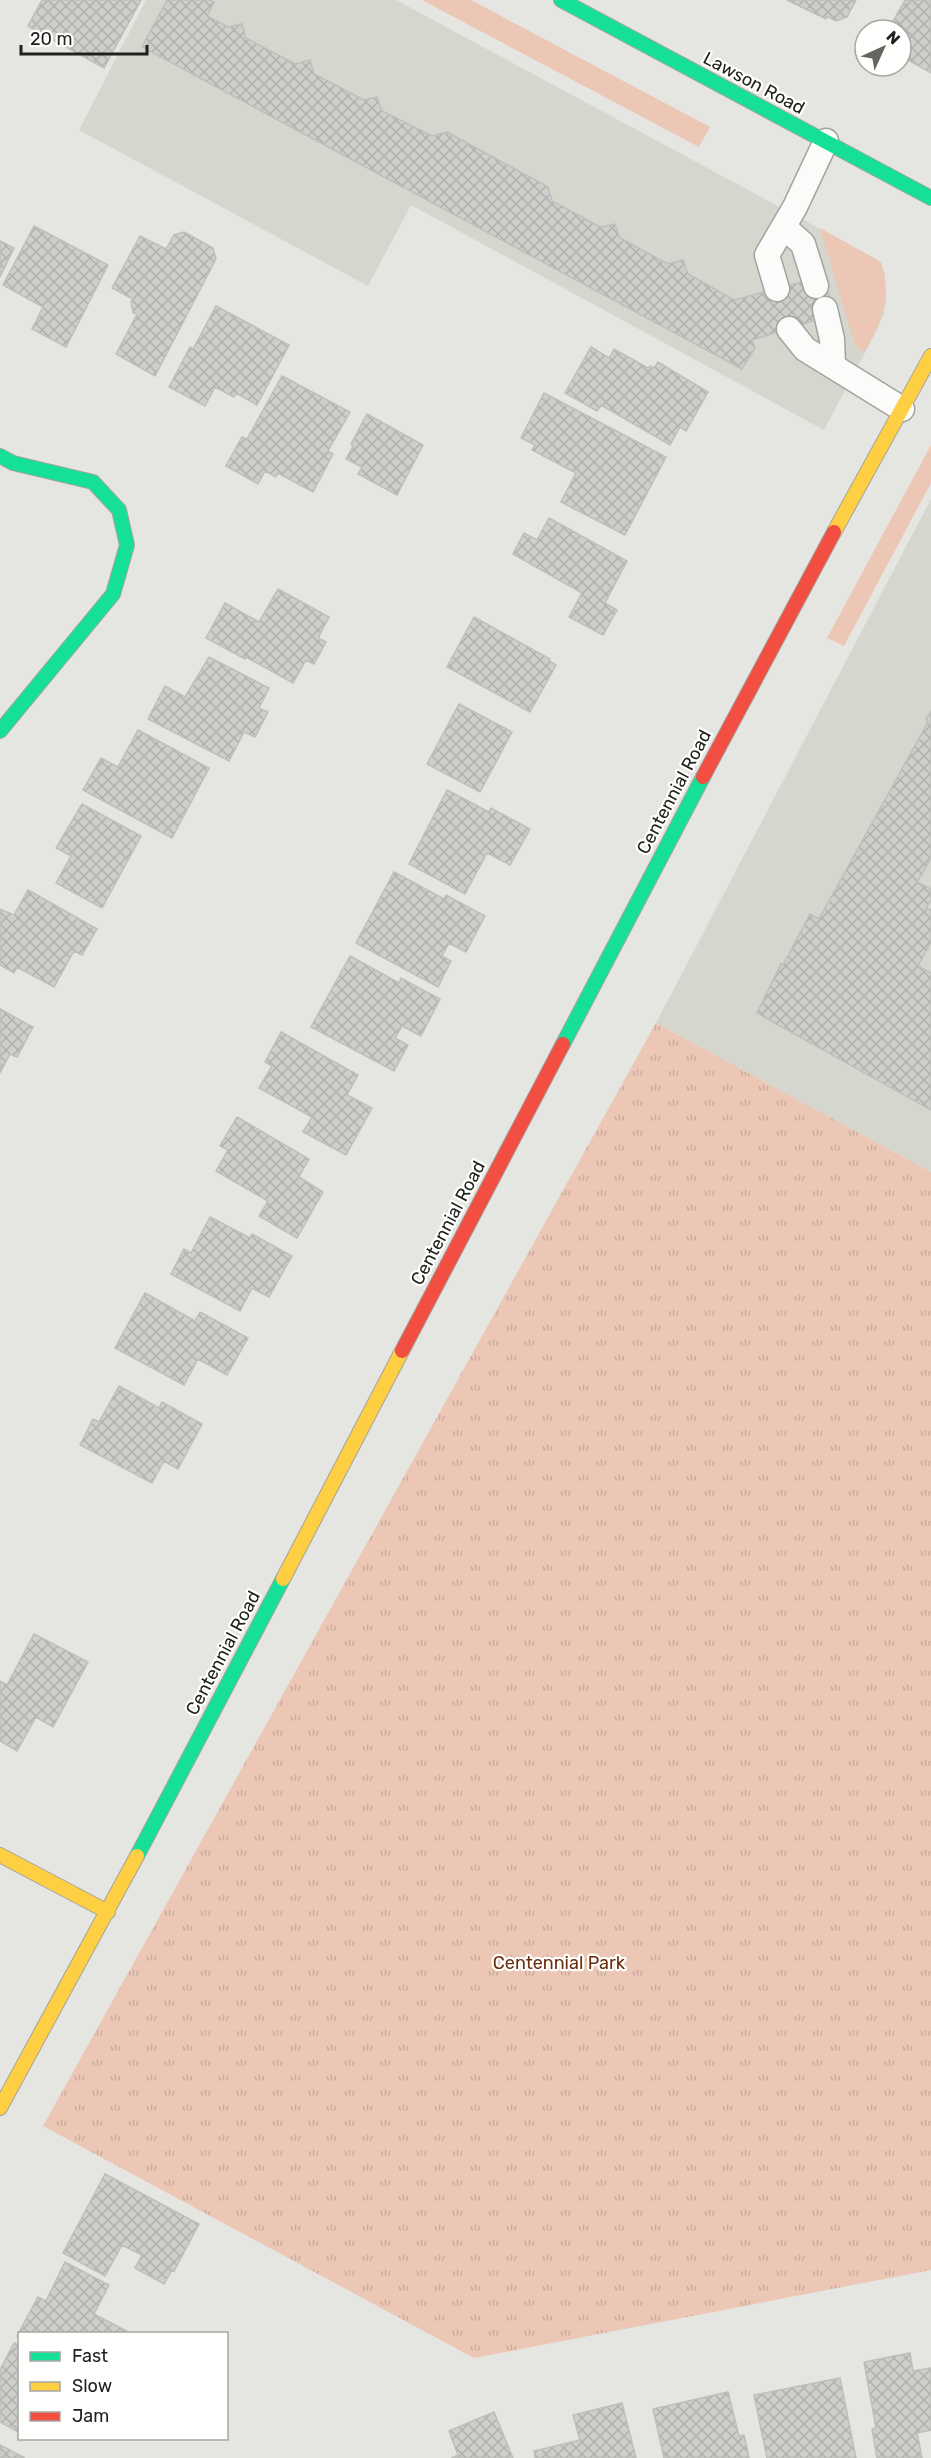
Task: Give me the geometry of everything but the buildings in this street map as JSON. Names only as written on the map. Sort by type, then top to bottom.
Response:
[{"type":"street","name":"Lawson Road","points":[[561,0],[931,198]]},
{"type":"street","name":"Centennial Road","points":[[0,2108],[108,1912],[784,624],[931,356]]},
{"type":"street","points":[[0,456],[13,463],[93,482],[119,510],[127,545],[112,594],[0,731]]},
{"type":"street","points":[[0,1855],[108,1912]]},
{"type":"lane","points":[[777,289],[767,255],[784,227],[826,141]]},
{"type":"lane","points":[[784,227],[803,244],[816,286]]},
{"type":"lane","points":[[825,309],[832,339],[833,365]]},
{"type":"lane","points":[[789,329],[805,349],[903,409]]},
{"type":"shaded area","points":[[146,0],[396,0],[878,260],[885,274],[884,313],[824,430],[411,205],[368,286],[79,130]]},
{"type":"shaded area","points":[[931,499],[931,1172],[656,1023]]},
{"type":"green space","points":[[422,0],[471,0],[710,127],[699,147]]},
{"type":"green space","points":[[820,228],[881,262],[886,286],[884,308],[865,351],[859,350],[855,345]]},
{"type":"green space","points":[[931,445],[931,483],[844,646],[827,638]]},
{"type":"green space","name":"Centennial Park","points":[[656,1023],[931,1172],[931,2270],[474,2358],[43,2126]]},
{"type":"traffic: fast","points":[[561,0],[931,198]]},
{"type":"traffic: fast","points":[[0,456],[13,463],[93,482],[119,510],[127,545],[113,594],[0,731]]},
{"type":"traffic: fast","points":[[563,1044],[703,777]]},
{"type":"traffic: fast","points":[[137,1856],[283,1579]]},
{"type":"traffic: slow","points":[[834,532],[931,356]]},
{"type":"traffic: slow","points":[[283,1579],[402,1351]]},
{"type":"traffic: slow","points":[[0,1855],[108,1912]]},
{"type":"traffic: slow","points":[[0,2108],[137,1856]]},
{"type":"traffic: jam","points":[[703,777],[834,532]]},
{"type":"traffic: jam","points":[[402,1351],[563,1044]]}]
